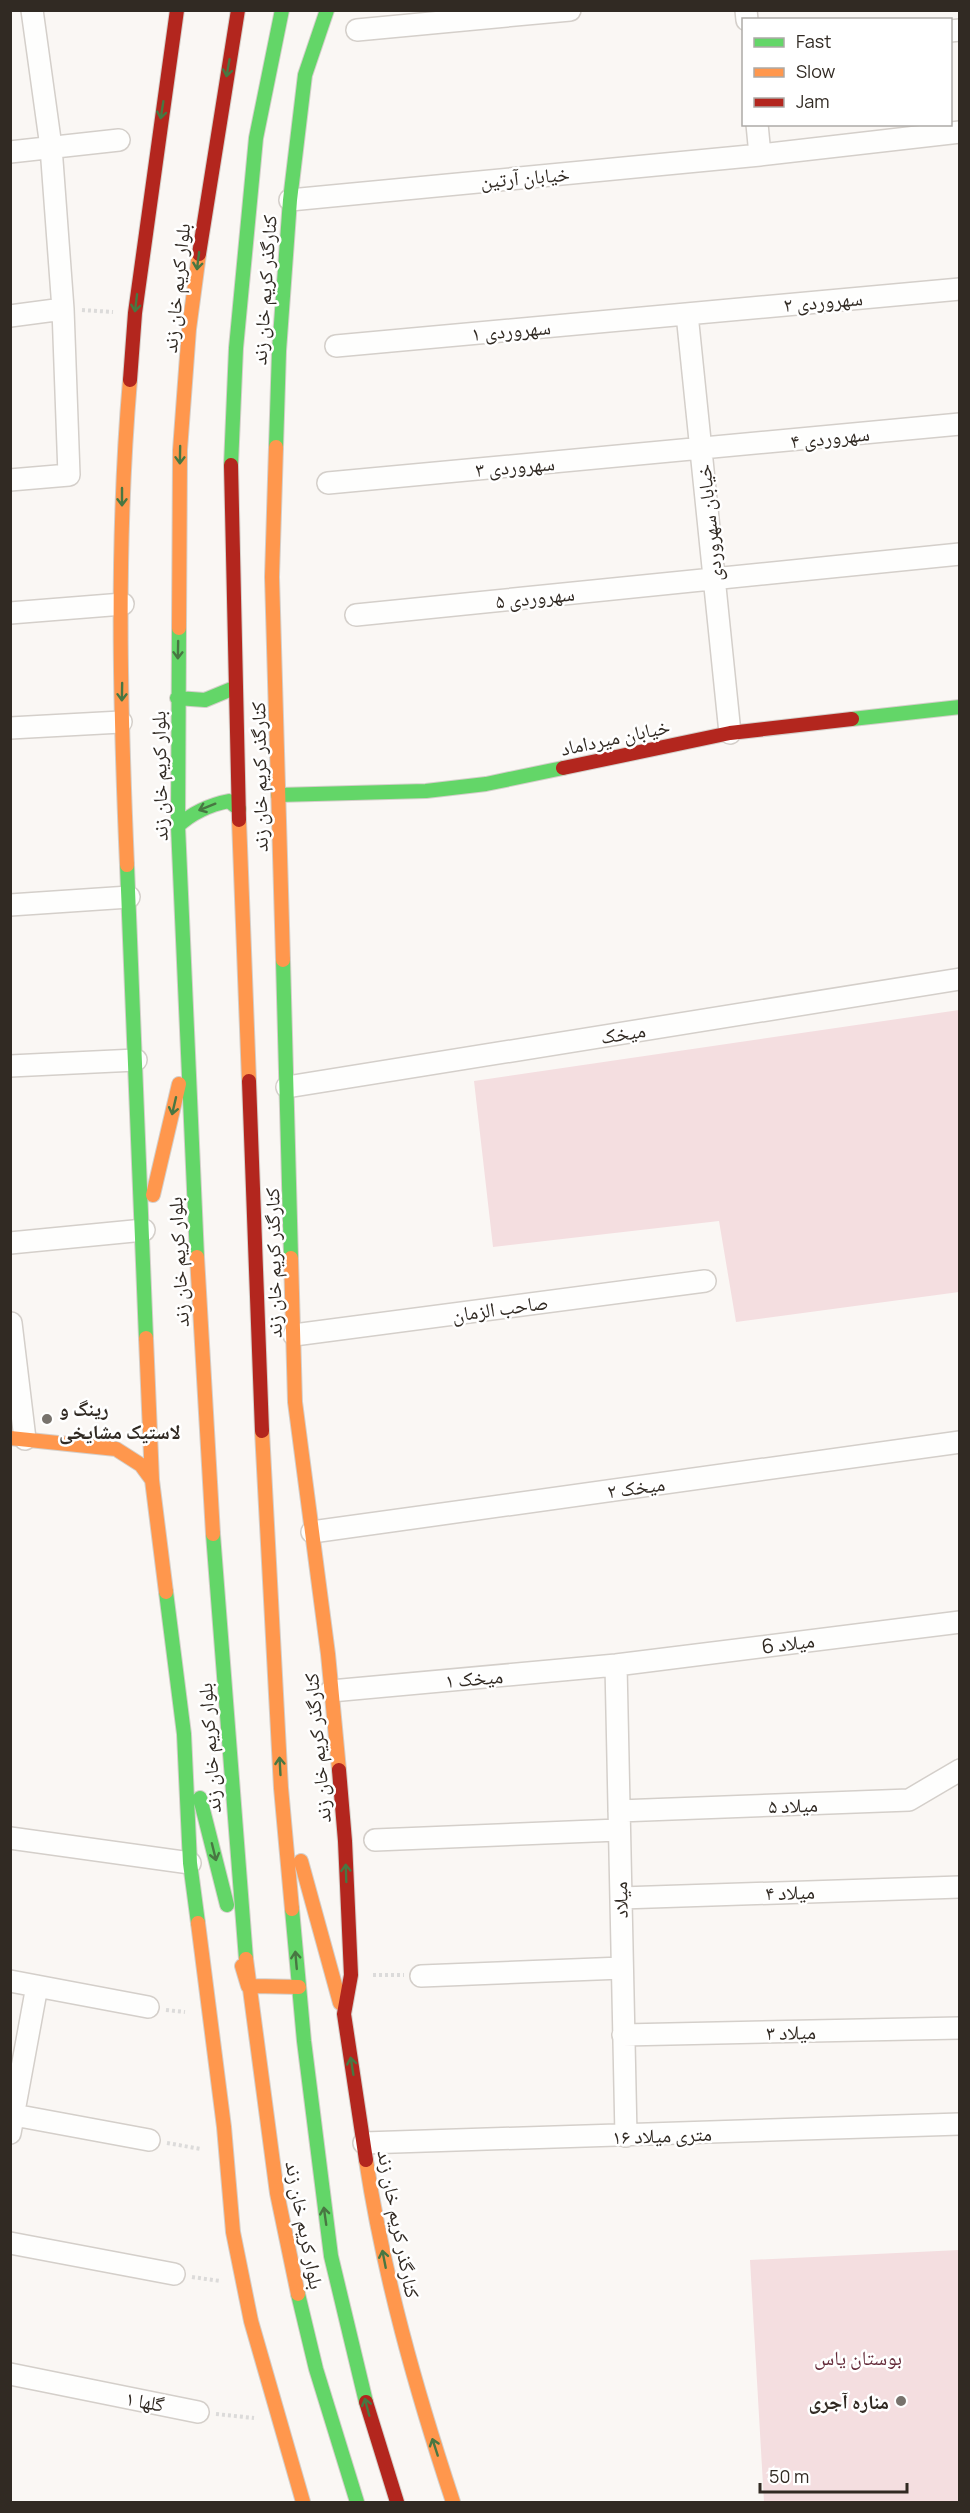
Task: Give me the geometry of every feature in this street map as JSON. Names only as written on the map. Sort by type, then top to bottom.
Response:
[{"type":"main road","points":[[177,10],[135,313],[122,472],[121,722],[144,1230],[148,1417],[152,1480],[184,1734],[190,1863],[226,2153],[233,2232],[244,2285],[303,2502]]},
{"type":"main road","name":"بلوار کریم خان زند","points":[[238,10],[205,206],[189,329],[180,450],[178,826],[187,1049],[209,1489],[254,2042],[277,2193],[291,2264],[316,2369],[357,2502]]},
{"type":"main road","name":"بلوار کریم خان زند","points":[[282,10],[256,138],[235,360],[237,514],[234,688],[261,1414],[281,1788],[299,1987],[299,2041],[331,2256],[375,2437],[397,2502]]},
{"type":"main road","name":"کنارگذر کریم خان زند","points":[[327,10],[305,75],[290,200],[268,513],[272,577],[295,1402],[331,1691],[345,1841],[351,1975],[344,2014],[391,2292],[419,2398],[453,2502]]},
{"type":"main road","points":[[303,32],[305,75]]},
{"type":"main road","points":[[177,698],[205,700],[234,688]]},
{"type":"main road","name":"خیابان میرداماد","points":[[278,795],[426,790],[486,784],[730,733],[960,707]]},
{"type":"main road","points":[[178,826],[191,813],[217,803],[229,801],[239,809]]},
{"type":"main road","points":[[144,1230],[187,1049]]},
{"type":"main road","points":[[18,1439],[124,1441],[148,1417]]},
{"type":"main road","points":[[291,1484],[300,1438]]},
{"type":"main road","points":[[124,1441],[152,1480]]},
{"type":"main road","points":[[272,1586],[282,1529]]},
{"type":"main road","points":[[184,1734],[248,1986],[299,1987]]},
{"type":"main road","points":[[281,1788],[344,2014]]},
{"type":"main road","points":[[254,2042],[274,2042]]},
{"type":"street","points":[[10,480],[69,475],[63,309],[51,147],[32,10]]},
{"type":"street","points":[[357,30],[570,10]]},
{"type":"street","points":[[757,126],[759,155]]},
{"type":"street","name":"خیابان آرتین","points":[[290,200],[759,155],[960,132]]},
{"type":"street","points":[[10,152],[119,140]]},
{"type":"street","name":"سهروردی ۲","points":[[687,314],[960,289]]},
{"type":"street","points":[[10,316],[63,309]]},
{"type":"street","name":"سهروردی ۱","points":[[336,346],[687,314]]},
{"type":"street","name":"خیابان سهروردی","points":[[687,314],[730,733]]},
{"type":"street","name":"سهروردی ۴","points":[[701,449],[960,424]]},
{"type":"street","name":"سهروردی ۳","points":[[328,483],[701,449]]},
{"type":"street","name":"سهروردی ۵","points":[[356,615],[960,554]]},
{"type":"street","points":[[10,613],[123,604]]},
{"type":"street","points":[[10,728],[121,722]]},
{"type":"street","points":[[10,906],[129,897]]},
{"type":"street","name":"میخک","points":[[287,1087],[960,979]]},
{"type":"street","points":[[10,1066],[136,1060]]},
{"type":"street","points":[[10,1243],[144,1230]]},
{"type":"street","name":"صاحب الزمان","points":[[294,1335],[705,1281]]},
{"type":"street","points":[[10,1323],[18,1439]]},
{"type":"street","name":"میخک ۲","points":[[312,1532],[960,1442]]},
{"type":"street","name":"میلاد 6","points":[[616,1665],[960,1622]]},
{"type":"street","name":"میخک ۱","points":[[331,1691],[616,1665]]},
{"type":"street","name":"میلاد","points":[[616,1665],[626,2136]]},
{"type":"street","name":"میلاد ۵","points":[[375,1839],[909,1800],[960,1770]]},
{"type":"street","points":[[10,1838],[190,1863]]},
{"type":"street","name":"میلاد ۴","points":[[621,1898],[960,1887]]},
{"type":"street","points":[[421,1976],[622,1968]]},
{"type":"street","points":[[10,1981],[147,2007]]},
{"type":"street","points":[[37,1986],[12,2124],[149,2140]]},
{"type":"street","name":"میلاد ۳","points":[[623,2035],[960,2028]]},
{"type":"street","name":"۱۶ متری میلاد","points":[[364,2143],[960,2124]]},
{"type":"street","points":[[10,2243],[174,2274]]},
{"type":"street","name":"گلها ۱","points":[[10,2374],[198,2412]]},
{"type":"path","points":[[63,309],[135,313]]},
{"type":"path","points":[[351,1975],[421,1976]]},
{"type":"path","points":[[147,2007],[209,2016]]},
{"type":"path","points":[[149,2140],[226,2153]]},
{"type":"path","points":[[174,2274],[244,2285]]},
{"type":"path","points":[[198,2412],[280,2421]]},
{"type":"green space","points":[[959,1010],[959,1292],[736,1322],[719,1221],[493,1247],[474,1081]]},
{"type":"green space","name":"بوستان یاس","points":[[959,2250],[959,2502],[764,2502],[750,2260]]},
{"type":"traffic: fast","points":[[231,465],[236,348],[256,138],[282,10]]},
{"type":"traffic: fast","points":[[276,447],[279,351],[290,200],[305,75],[327,10]]},
{"type":"traffic: fast","points":[[179,628],[178,826],[197,1257]]},
{"type":"traffic: fast","points":[[177,698],[205,700],[234,688]]},
{"type":"traffic: fast","points":[[852,719],[960,707]]},
{"type":"traffic: fast","points":[[278,795],[426,791],[486,784],[563,768]]},
{"type":"traffic: fast","points":[[178,826],[195,813],[229,801],[239,809]]},
{"type":"traffic: fast","points":[[127,865],[146,1338]]},
{"type":"traffic: fast","points":[[283,960],[291,1258]]},
{"type":"traffic: fast","points":[[213,1534],[246,1959]]},
{"type":"traffic: fast","points":[[166,1592],[184,1734],[190,1863],[198,1923]]},
{"type":"traffic: fast","points":[[200,1798],[227,1905]]},
{"type":"traffic: fast","points":[[292,1909],[304,2041],[331,2256],[366,2402]]},
{"type":"traffic: fast","points":[[298,2294],[316,2369],[357,2502]]},
{"type":"traffic: slow","points":[[179,628],[180,450],[189,329],[199,254]]},
{"type":"traffic: slow","points":[[127,865],[121,562],[130,380]]},
{"type":"traffic: slow","points":[[276,447],[272,577],[283,960]]},
{"type":"traffic: slow","points":[[239,820],[249,1081]]},
{"type":"traffic: slow","points":[[153,1195],[179,1084]]},
{"type":"traffic: slow","points":[[197,1257],[213,1534]]},
{"type":"traffic: slow","points":[[291,1258],[295,1402],[328,1654],[339,1770]]},
{"type":"traffic: slow","points":[[146,1338],[152,1480],[166,1592]]},
{"type":"traffic: slow","points":[[262,1431],[281,1788],[292,1909]]},
{"type":"traffic: slow","points":[[10,1438],[116,1449],[141,1465],[152,1480]]},
{"type":"traffic: slow","points":[[301,1861],[340,2003]]},
{"type":"traffic: slow","points":[[198,1923],[224,2127],[233,2232],[251,2321],[303,2502]]},
{"type":"traffic: slow","points":[[246,1959],[277,2193],[298,2294]]},
{"type":"traffic: slow","points":[[242,1966],[248,1986],[299,1987]]},
{"type":"traffic: slow","points":[[366,2160],[373,2204],[402,2333],[453,2502]]},
{"type":"traffic: jam","points":[[130,380],[135,313],[177,10]]},
{"type":"traffic: jam","points":[[199,254],[238,10]]},
{"type":"traffic: jam","points":[[231,465],[239,820]]},
{"type":"traffic: jam","points":[[563,768],[730,733],[852,719]]},
{"type":"traffic: jam","points":[[249,1081],[262,1431]]},
{"type":"traffic: jam","points":[[339,1770],[345,1841],[351,1975],[344,2014],[366,2160]]},
{"type":"traffic: jam","points":[[366,2402],[397,2502]]},
{"type":"place","name":"رینگ و لاستیک مشایخی","points":[[47,1419]]},
{"type":"place","name":"مناره آجری","points":[[901,2401]]}]
